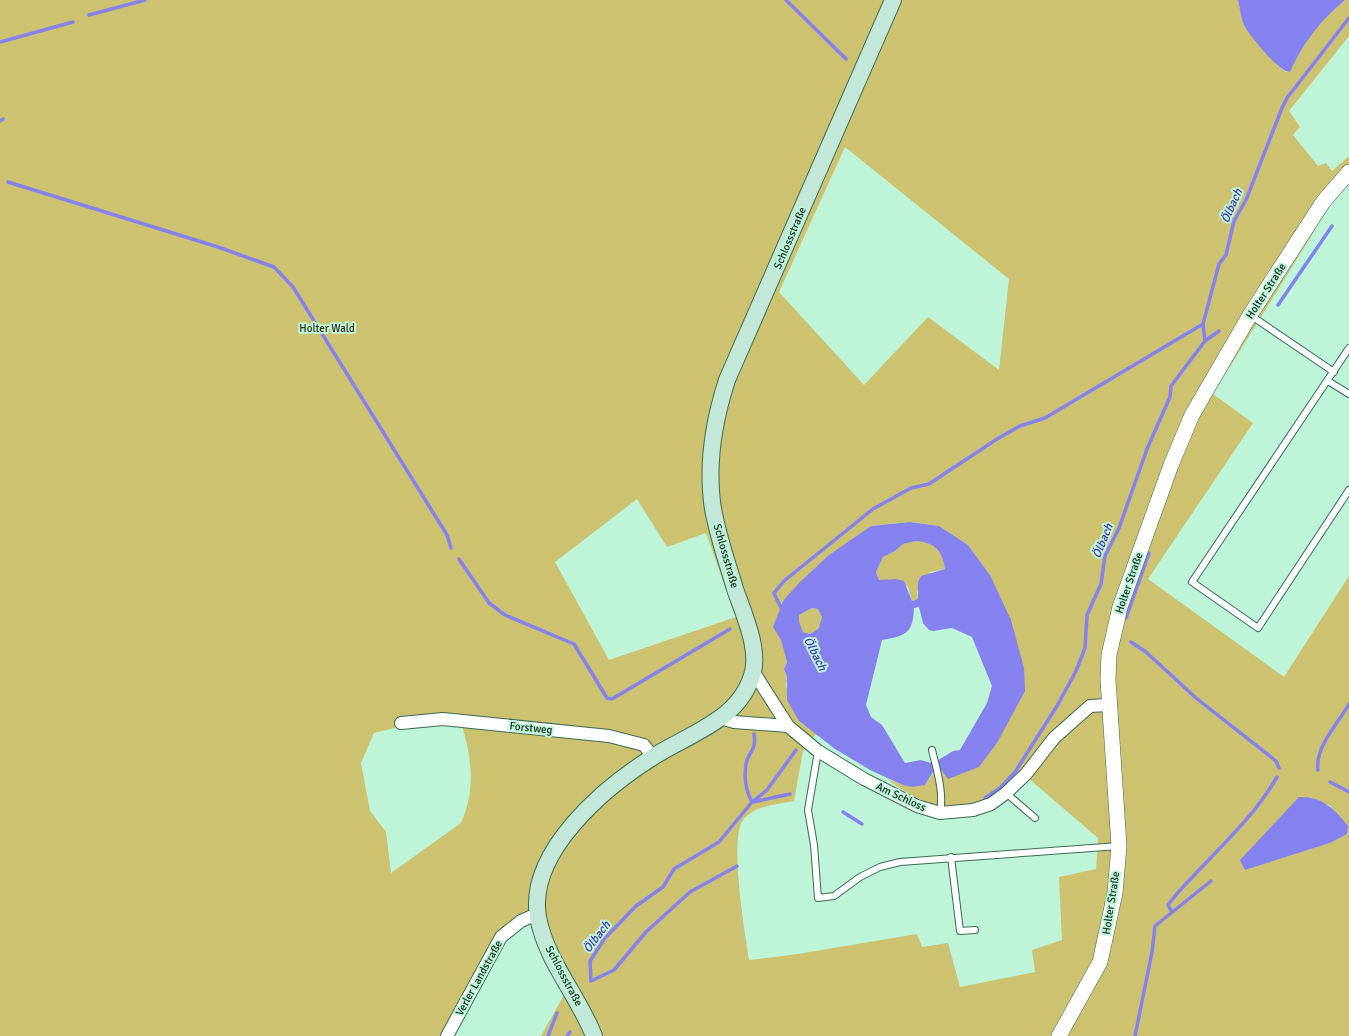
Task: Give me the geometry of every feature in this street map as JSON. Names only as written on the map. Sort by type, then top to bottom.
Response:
[{"type":"main road","name":"Schlossstraße","points":[[594,1036],[588,1021],[553,960],[541,931],[538,914],[538,895],[544,872],[552,853],[562,838],[614,784],[653,757],[721,718],[737,704],[746,690],[753,671],[754,654],[748,625],[720,541],[712,503],[710,477],[712,434],[718,406],[727,380],[893,0]]},
{"type":"street","name":"Holter Straße","points":[[1059,1036],[1100,962],[1115,893],[1119,846],[1108,705],[1109,656],[1115,624],[1171,464],[1192,415],[1250,315],[1323,202],[1349,172]]},
{"type":"street","name":"Am Schloss","points":[[753,671],[788,726],[818,751],[864,780],[917,806],[940,813],[974,810],[991,804],[1006,793],[1026,774],[1054,738],[1090,706],[1108,705]]},
{"type":"street","points":[[721,718],[734,722],[788,726]]},
{"type":"street","name":"Forstweg","points":[[401,723],[443,719],[609,736],[644,744],[653,757]]},
{"type":"street","name":"Verler Landstraße","points":[[447,1036],[501,937],[521,922],[538,914]]},
{"type":"lane","points":[[1250,315],[1334,372]]},
{"type":"lane","points":[[1349,348],[1192,582],[1258,628],[1349,490]]},
{"type":"lane","points":[[1328,381],[1349,394]]},
{"type":"lane","points":[[932,750],[942,803],[940,813]]},
{"type":"lane","points":[[818,751],[808,810],[814,845],[818,898],[834,896],[860,877],[880,867],[900,862],[951,857],[1119,846]]},
{"type":"lane","points":[[1006,793],[1035,818]]},
{"type":"lane","points":[[951,857],[960,931],[975,930]]},
{"type":"green space","name":"Holter Wald","points":[[0,0],[1238,0],[1244,26],[1278,66],[1286,72],[1290,72],[1301,51],[1320,24],[1345,0],[1349,0],[1349,36],[1289,111],[1300,127],[1293,135],[1318,166],[1326,163],[1332,171],[1349,156],[1349,184],[1330,206],[1213,394],[1253,423],[1148,579],[1284,677],[1349,576],[1349,1036],[541,1036],[564,995],[544,962],[530,924],[513,933],[504,942],[454,1036],[0,1036]],"holes":[[[845,147],[1009,279],[999,370],[928,317],[864,385],[779,292]],[[637,499],[667,547],[706,533],[736,617],[609,660],[555,562]],[[910,522],[939,526],[968,545],[990,575],[997,743],[934,772],[925,785],[903,785],[886,778],[909,794],[922,800],[948,807],[961,807],[975,805],[989,800],[1006,788],[1021,772],[1098,838],[1096,869],[1059,877],[1062,940],[1032,950],[1035,972],[960,987],[948,943],[922,947],[917,934],[798,954],[749,960],[739,887],[737,847],[739,831],[743,820],[754,811],[766,806],[794,801],[803,751],[816,734],[799,721],[786,686],[787,677],[784,669],[787,662],[781,640],[779,613],[783,601],[871,526]],[[461,723],[470,760],[471,773],[469,798],[461,823],[391,873],[386,832],[370,811],[361,763],[374,733],[403,726]],[[1310,797],[1331,806],[1347,834],[1330,843],[1245,870]]]},
{"type":"green space","points":[[916,541],[933,546],[940,552],[945,569],[930,572],[917,592],[918,599],[912,601],[908,587],[896,579],[879,581],[876,572],[883,557],[895,551],[903,544]]},
{"type":"green space","points":[[812,608],[818,609],[823,618],[819,628],[810,634],[803,632],[798,622],[799,615]]},
{"type":"water","points":[[1238,0],[1345,0],[1320,24],[1313,33],[1295,61],[1290,72],[1279,66],[1259,46],[1248,32],[1242,21]]},
{"type":"water","points":[[910,522],[939,526],[968,545],[990,575],[1011,620],[1024,668],[1025,691],[997,743],[979,767],[948,779],[941,770],[933,772],[925,785],[912,787],[903,785],[872,771],[835,749],[799,721],[787,700],[787,677],[784,669],[787,662],[781,640],[773,627],[783,601],[800,582],[829,555],[871,526]],"holes":[[[916,541],[933,546],[940,552],[945,569],[921,576],[918,582],[918,599],[912,601],[904,581],[896,579],[879,580],[876,572],[883,557],[895,551],[903,544]],[[919,607],[923,623],[929,630],[933,631],[952,628],[972,637],[992,686],[987,703],[960,750],[953,751],[931,763],[921,760],[905,763],[882,725],[871,717],[866,705],[882,640],[897,637],[906,632],[912,623],[914,608]],[[812,608],[818,609],[822,617],[819,628],[810,634],[803,632],[799,622],[799,615]]]},
{"type":"water","points":[[1299,797],[1307,797],[1321,801],[1333,809],[1348,826],[1347,834],[1330,843],[1245,870],[1240,860]]},
{"type":"waterway","points":[[89,15],[145,0]]},
{"type":"waterway","points":[[786,0],[846,59]]},
{"type":"waterway","name":"Ölbach","points":[[782,610],[774,593],[784,581],[873,509],[911,488],[929,484],[997,439],[1020,426],[1045,418],[1203,324],[1219,264],[1226,255],[1234,221],[1246,200],[1282,108],[1287,98],[1349,18]]},
{"type":"waterway","points":[[0,42],[73,22]]},
{"type":"waterway","points":[[8,182],[218,247],[274,267],[293,287],[447,535],[451,548]]},
{"type":"waterway","points":[[1278,305],[1332,226]]},
{"type":"waterway","name":"Ölbach","points":[[985,798],[1000,788],[1015,772],[1057,706],[1076,671],[1085,648],[1087,615],[1101,584],[1105,556],[1119,528],[1147,449],[1170,397],[1171,386],[1205,341],[1203,324]]},
{"type":"waterway","points":[[1205,341],[1219,331]]},
{"type":"waterway","points":[[1126,618],[1149,553]]},
{"type":"waterway","points":[[459,559],[489,603],[505,615],[574,644],[607,698],[612,699],[730,629]]},
{"type":"waterway","points":[[1131,642],[1146,652],[1196,698],[1276,761],[1279,768]]},
{"type":"waterway","points":[[1318,770],[1320,752],[1328,736],[1349,704]]},
{"type":"waterway","name":"Ölbach","points":[[737,866],[690,892],[646,932],[614,970],[591,981],[590,961],[605,938],[636,906],[663,887],[674,869],[719,842],[752,802],[747,789],[745,774],[747,760],[755,740],[754,734]]},
{"type":"waterway","name":"Ölbach","points":[[752,802],[767,790],[796,750]]},
{"type":"waterway","points":[[1172,912],[1168,905],[1255,809],[1277,777]]},
{"type":"waterway","points":[[1330,782],[1349,792]]},
{"type":"waterway","name":"Ölbach","points":[[753,802],[790,794]]},
{"type":"waterway","name":"Ölbach","points":[[843,812],[862,824]]},
{"type":"waterway","points":[[1135,1036],[1152,952],[1155,926],[1211,881]]},
{"type":"waterway","name":"Ölbach","points":[[548,1036],[557,1013]]},
{"type":"waterway","name":"Ölbach","points":[[567,1036],[570,1032]]}]
